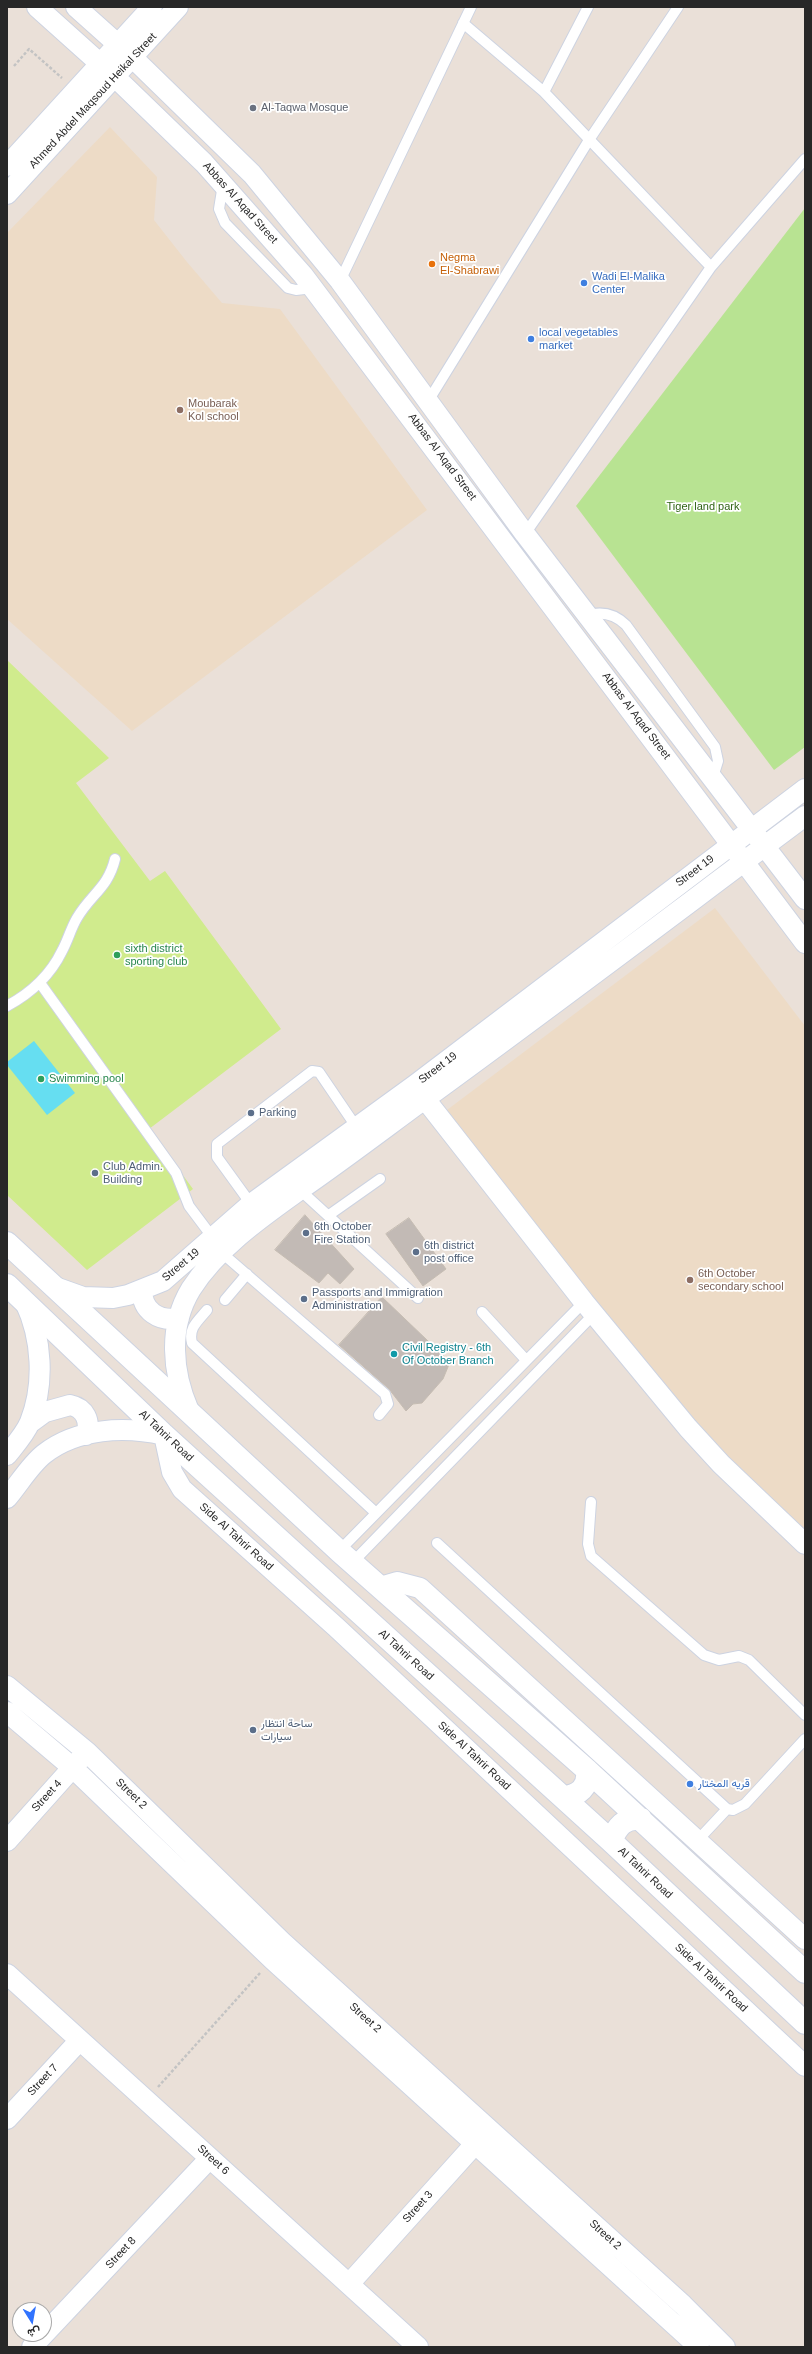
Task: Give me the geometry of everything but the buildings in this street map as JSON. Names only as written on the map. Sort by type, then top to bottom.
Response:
[{"type":"street","name":"Abbas Al Aqad Street","points":[[37,7],[114,77],[223,184],[263,227],[313,288],[732,843],[744,862],[805,943]]},
{"type":"street","name":"Abbas Al Aqad Street","points":[[76,7],[133,58],[252,174],[340,281],[427,403],[525,534],[753,829],[805,899]]},
{"type":"street","name":"Ahmed Abdel Maqsoud Heikal Street","points":[[7,166],[152,7]]},
{"type":"street","name":"Ahmed Abdel Maqsoud Heikal Street","points":[[7,194],[133,58],[178,7]]},
{"type":"street","name":"Street 19","points":[[55,1287],[83,1297],[98,1298],[128,1296],[163,1281],[217,1245],[256,1210],[357,1128],[805,789]]},
{"type":"street","name":"Street 19","points":[[256,1210],[300,1190],[425,1099],[805,816]]},
{"type":"street","points":[[425,1099],[589,1308],[705,1447],[805,1544]]},
{"type":"street","points":[[7,1243],[346,1557],[587,1770],[805,1972]]},
{"type":"street","name":"Street 19","points":[[189,1411],[176,1373],[174,1353],[179,1318],[190,1291],[204,1270],[217,1245]]},
{"type":"street","name":"Al Tahrir Road","points":[[7,1285],[164,1435],[611,1841],[805,2023]]},
{"type":"street","points":[[142,1290],[144,1303],[153,1314],[165,1319],[179,1318]]},
{"type":"street","points":[[7,1455],[30,1423],[38,1388],[39,1352],[32,1316],[24,1300]]},
{"type":"street","points":[[30,1423],[55,1408],[76,1406],[87,1418],[86,1435]]},
{"type":"street","points":[[7,1498],[43,1454],[57,1445],[86,1435],[126,1430],[146,1431],[164,1435]]},
{"type":"street","name":"Side Al Tahrir Road","points":[[164,1435],[172,1472],[182,1489],[336,1627],[805,2066]]},
{"type":"street","points":[[380,1587],[397,1582],[420,1588],[805,1939]]},
{"type":"street","name":"Street 2","points":[[7,1686],[87,1752],[699,2347]]},
{"type":"street","name":"Street 2","points":[[7,1712],[73,1768],[272,1959],[683,2305],[725,2347]]},
{"type":"street","name":"Street 4","points":[[7,1841],[87,1752]]},
{"type":"street","points":[[563,1797],[570,1797],[581,1792],[587,1782],[587,1770]]},
{"type":"street","points":[[611,1841],[619,1825],[629,1819],[641,1819]]},
{"type":"street","name":"Street 6","points":[[7,1974],[418,2347]]},
{"type":"street","name":"Street 7","points":[[7,2119],[80,2040]]},
{"type":"street","name":"Street 3","points":[[349,2284],[482,2137]]},
{"type":"street","name":"Street 8","points":[[32,2347],[210,2158]]},
{"type":"lane","points":[[340,281],[471,7]]},
{"type":"lane","points":[[544,92],[588,7]]},
{"type":"lane","points":[[427,403],[589,140],[678,7]]},
{"type":"lane","points":[[463,23],[544,92],[712,267]]},
{"type":"lane","points":[[525,534],[712,267],[805,159]]},
{"type":"lane","points":[[7,1006],[23,998],[40,983],[56,963],[78,917],[109,879],[115,859]]},
{"type":"lane","points":[[40,983],[176,1173],[189,1206],[217,1245],[247,1274],[385,1394],[388,1404],[379,1415]]},
{"type":"lane","points":[[256,1210],[217,1157],[217,1144],[312,1071],[318,1072],[357,1128]]},
{"type":"lane","points":[[329,1215],[380,1179]]},
{"type":"lane","points":[[300,1190],[418,1298]]},
{"type":"lane","points":[[225,1300],[247,1274]]},
{"type":"lane","points":[[346,1557],[376,1513],[526,1360],[589,1308]]},
{"type":"lane","points":[[346,1557],[589,1308]]},
{"type":"lane","points":[[208,1310],[191,1329],[190,1335],[192,1343],[376,1513]]},
{"type":"lane","points":[[482,1312],[526,1360]]},
{"type":"lane","points":[[591,1502],[588,1544],[591,1556],[704,1655],[719,1660],[739,1656],[749,1660],[805,1714]]},
{"type":"lane","points":[[437,1544],[727,1809],[733,1810],[745,1804],[805,1739]]},
{"type":"lane","points":[[697,1841],[727,1809]]},
{"type":"path","points":[[14,66],[29,49],[76,91]]},
{"type":"path","points":[[146,2100],[272,1959]]},
{"type":"shaded area","name":"Moubarak Kol school","points":[[110,127],[157,177],[154,220],[187,262],[222,303],[280,309],[427,510],[132,731],[7,619],[7,233]]},
{"type":"shaded area","name":"6th October secondary school","points":[[715,908],[805,1026],[805,1538],[706,1447],[443,1113]]},
{"type":"green space","name":"Tiger land park","points":[[805,208],[805,747],[774,770],[576,506]]},
{"type":"green space","name":"sixth district sporting club","points":[[7,660],[109,758],[76,783],[150,881],[165,871],[281,1029],[149,1129],[193,1189],[87,1270],[7,1195]]},
{"type":"water","name":"Swimming pool","points":[[34,1041],[75,1093],[47,1115],[7,1065],[7,1062]]},
{"type":"place","name":"Al-Taqwa Mosque","points":[[253,108]]},
{"type":"place","name":"Negma El-Shabrawi","points":[[432,264]]},
{"type":"place","name":"Wadi El-Malika Center","points":[[584,283]]},
{"type":"place","name":"local vegetables market","points":[[531,339]]},
{"type":"place","name":"Moubarak Kol school","points":[[180,410]]},
{"type":"place","name":"sixth district sporting club","points":[[117,955]]},
{"type":"place","name":"Swimming pool","points":[[41,1079]]},
{"type":"place","name":"Parking","points":[[251,1113]]},
{"type":"place","name":"Club Admin. Building","points":[[95,1173]]},
{"type":"place","name":"6th October Fire Station","points":[[306,1233]]},
{"type":"place","name":"6th district post office","points":[[416,1252]]},
{"type":"place","name":"6th October secondary school","points":[[690,1280]]},
{"type":"place","name":"Passports and Immigration Administration","points":[[304,1299]]},
{"type":"place","name":"Civil Registry - 6th Of October Branch","points":[[394,1354]]},
{"type":"place","name":"ساحة انتظار سيارات","points":[[253,1730]]},
{"type":"place","name":"قريه المختار","points":[[690,1784]]}]
